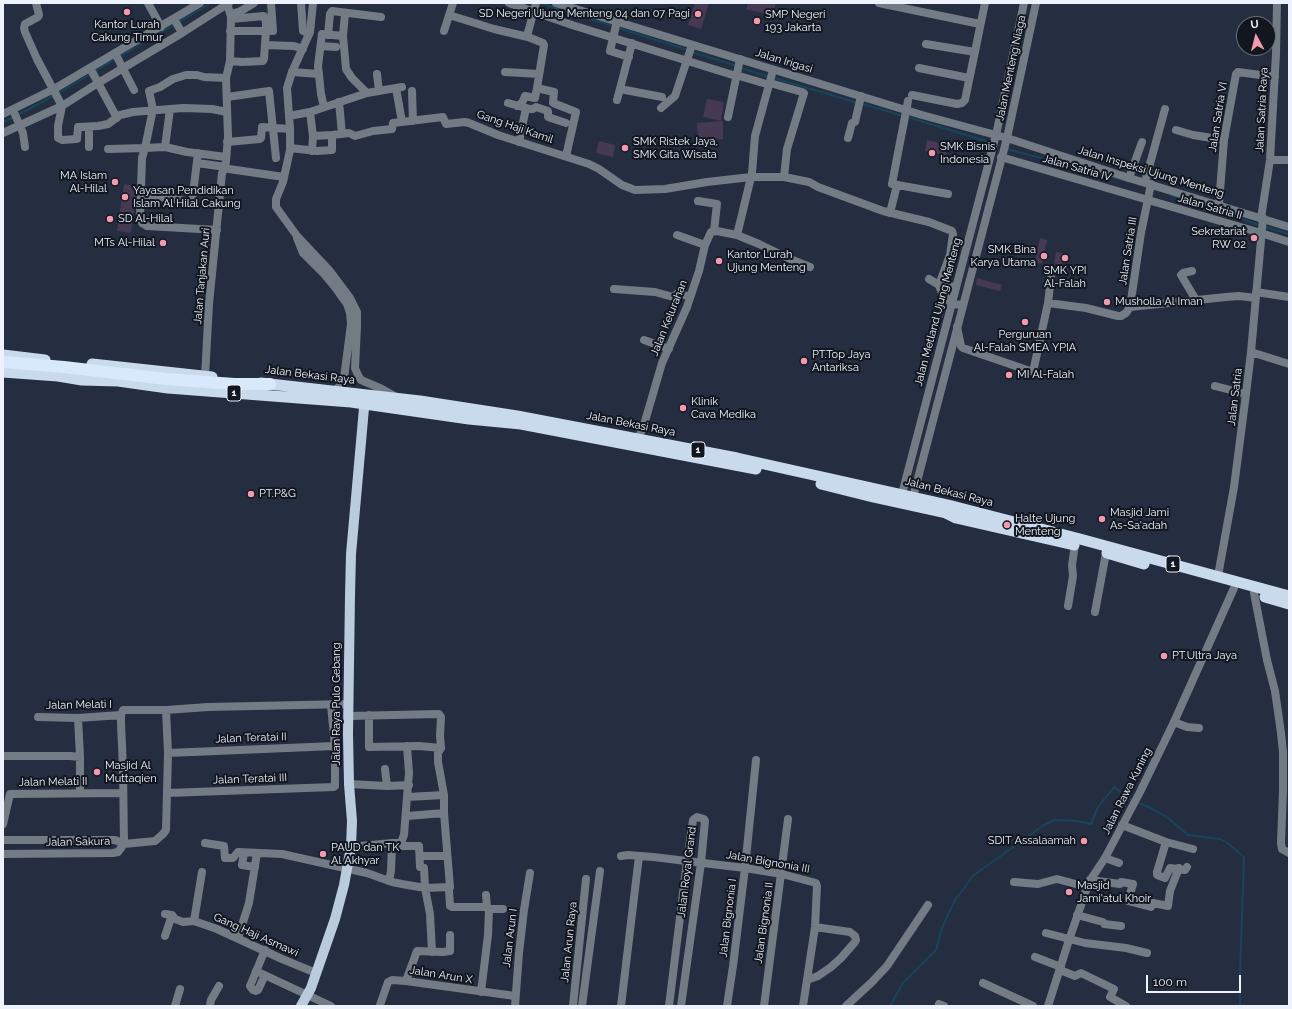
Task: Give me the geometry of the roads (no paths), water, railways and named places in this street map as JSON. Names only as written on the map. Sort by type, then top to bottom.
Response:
[{"type":"highway","name":"Jalan Bekasi Raya","points":[[3,355],[333,391],[365,400],[468,419],[522,421],[638,438],[737,458],[823,481],[873,497],[946,513],[956,518],[1075,545],[1254,593],[1289,604]]},
{"type":"highway","points":[[3,362],[166,379],[234,384],[270,384]]},
{"type":"highway","name":"Jalan Bekasi Raya","points":[[3,372],[58,376],[82,380],[118,381],[168,388],[365,400],[398,399],[522,421],[763,471],[823,481],[862,485],[948,505],[1080,539],[1289,596]]},
{"type":"main road","name":"Jalan Raya Pulo Gebang","points":[[301,1006],[308,995],[335,919],[351,847],[352,821],[349,784],[348,704],[351,562],[365,400]]},
{"type":"street","points":[[36,3],[39,15],[25,24],[25,32],[37,59],[61,104],[58,138],[62,140],[77,139],[78,127],[108,124],[120,115],[133,112],[153,109],[212,109],[227,112]]},
{"type":"street","points":[[148,3],[161,27]]},
{"type":"street","points":[[3,114],[13,112],[55,91],[175,20],[200,3]]},
{"type":"street","points":[[3,133],[61,104],[97,81],[123,68],[228,3],[231,17]]},
{"type":"street","points":[[231,17],[254,3]]},
{"type":"street","points":[[230,30],[272,31],[274,29],[271,3]]},
{"type":"street","points":[[301,3],[303,31],[309,34]]},
{"type":"street","points":[[313,3],[309,34],[292,72],[287,88],[290,148],[284,177],[276,200],[276,207],[297,236],[303,253],[324,274],[353,312],[357,326],[355,368],[361,380],[388,392],[398,399]]},
{"type":"street","points":[[444,31],[453,3]]},
{"type":"street","points":[[509,3],[535,8],[613,37],[736,75],[770,78],[804,93],[787,149],[784,178]]},
{"type":"street","name":"Jalan Irigasi","points":[[556,3],[740,62],[770,78],[860,99],[906,116],[941,121],[1007,139]]},
{"type":"street","points":[[948,194],[892,183],[910,98],[957,104],[962,103],[965,100],[984,3]]},
{"type":"street","name":"Jalan Menteng Niaga","points":[[996,136],[1024,3]]},
{"type":"street","name":"Jalan Menteng Niaga","points":[[1007,139],[1036,3]]},
{"type":"street","name":"Jalan Satria Raya","points":[[1262,219],[1270,160],[1275,76],[1277,3]]},
{"type":"street","points":[[879,4],[980,24]]},
{"type":"street","points":[[527,36],[535,8]]},
{"type":"street","points":[[328,35],[330,12],[332,11],[381,17]]},
{"type":"street","points":[[345,13],[343,36],[346,69],[367,94]]},
{"type":"street","points":[[449,15],[494,29],[527,36],[544,43],[535,98],[525,96],[522,103],[517,106]]},
{"type":"street","points":[[230,61],[262,62],[264,59],[266,30],[264,16],[231,17]]},
{"type":"street","name":"Jalan Tanjakan Auri","points":[[205,376],[211,289],[222,173],[226,167],[226,78],[230,61],[231,17]]},
{"type":"street","points":[[175,20],[182,32]]},
{"type":"street","points":[[617,23],[610,52],[629,57]]},
{"type":"street","points":[[324,107],[318,63],[322,34],[343,36]]},
{"type":"street","points":[[617,100],[632,43]]},
{"type":"street","points":[[926,44],[974,52]]},
{"type":"street","points":[[265,45],[294,46],[303,49]]},
{"type":"street","points":[[321,46],[336,46]]},
{"type":"street","points":[[661,108],[675,96],[692,47]]},
{"type":"street","points":[[116,55],[134,90]]},
{"type":"street","points":[[728,117],[740,62]]},
{"type":"street","points":[[919,68],[969,78]]},
{"type":"street","points":[[91,70],[116,118]]},
{"type":"street","points":[[292,72],[319,74]]},
{"type":"street","points":[[505,72],[539,74]]},
{"type":"street","name":"Jalan Satria VI","points":[[1219,204],[1224,140],[1236,73],[1275,76]]},
{"type":"street","points":[[377,74],[378,91]]},
{"type":"street","points":[[217,230],[147,226],[142,223],[140,218],[142,158],[153,109],[149,91],[163,86],[173,79],[186,75],[226,78]]},
{"type":"street","points":[[737,235],[751,177],[755,136],[770,78]]},
{"type":"street","points":[[289,116],[310,112],[378,91],[399,88],[402,122]]},
{"type":"street","points":[[537,88],[554,92],[553,104],[575,112],[566,156]]},
{"type":"street","points":[[620,89],[662,97]]},
{"type":"street","points":[[227,97],[269,91],[276,158]]},
{"type":"street","points":[[412,91],[413,121]]},
{"type":"street","points":[[848,138],[860,99]]},
{"type":"street","points":[[339,102],[342,134]]},
{"type":"street","points":[[508,103],[533,109],[536,106],[548,111],[548,117],[566,123]]},
{"type":"street","points":[[519,142],[526,108]]},
{"type":"street","points":[[165,147],[170,109]]},
{"type":"street","name":"Jalan Satria III","points":[[1130,307],[1148,190],[1165,109]]},
{"type":"street","points":[[13,112],[23,133],[25,147]]},
{"type":"street","points":[[310,112],[312,151]]},
{"type":"street","name":"Gang Haji Kamil","points":[[312,136],[351,133],[355,136],[373,131],[392,129],[392,123],[443,118],[446,124],[465,122],[519,142],[589,164],[622,185],[635,190],[665,189],[751,177],[784,178],[809,182],[818,187],[890,213],[929,222],[953,231],[950,256],[939,285]]},
{"type":"street","points":[[89,127],[89,147]]},
{"type":"street","points":[[227,142],[260,139],[262,127],[290,129]]},
{"type":"street","points":[[1176,130],[1194,135],[1224,140]]},
{"type":"street","points":[[290,148],[312,151],[332,150],[332,135]]},
{"type":"street","name":"Jalan Metland Ujung Menteng","points":[[902,494],[996,136]]},
{"type":"street","name":"Jalan Metland Ujung Menteng","points":[[913,497],[1001,156],[1007,139]]},
{"type":"street","name":"Jalan Inspeksi Ujung Menteng","points":[[1007,139],[1129,178],[1148,190],[1219,204],[1262,219],[1289,226]]},
{"type":"street","points":[[1129,178],[1142,142]]},
{"type":"street","points":[[108,149],[165,147],[226,157]]},
{"type":"street","points":[[141,194],[192,202],[198,153]]},
{"type":"street","name":"Jalan Satria IV","points":[[1001,156],[1148,190]]},
{"type":"street","points":[[1270,160],[1289,160]]},
{"type":"street","points":[[197,162],[226,167],[229,169],[284,177]]},
{"type":"street","points":[[890,213],[897,185]]},
{"type":"street","name":"Jalan Satria II","points":[[1148,190],[1289,242]]},
{"type":"street","points":[[698,201],[717,204],[714,231],[737,235],[810,267]]},
{"type":"street","name":"Jalan Satria","points":[[1218,576],[1234,487],[1246,394],[1262,219]]},
{"type":"street","name":"Jalan Kelurahan","points":[[638,438],[643,428],[662,363],[683,317],[690,297],[709,234],[714,231]]},
{"type":"street","points":[[677,235],[705,245]]},
{"type":"street","points":[[1192,271],[1181,275],[1196,300]]},
{"type":"street","points":[[957,327],[961,346],[963,348],[1033,372],[1048,303],[1051,278]]},
{"type":"street","points":[[929,279],[939,285],[956,287]]},
{"type":"street","points":[[939,285],[942,293],[952,304],[963,305]]},
{"type":"street","points":[[614,289],[655,292],[673,297],[678,293],[690,297]]},
{"type":"street","points":[[1048,303],[1086,308],[1118,316],[1124,315],[1130,307],[1233,296],[1256,295],[1289,297]]},
{"type":"street","points":[[333,391],[338,388],[344,378],[353,312]]},
{"type":"street","points":[[644,340],[669,349]]},
{"type":"street","points":[[1251,352],[1289,364]]},
{"type":"street","points":[[1215,386],[1246,394]]},
{"type":"street","points":[[1068,606],[1073,576],[1072,566],[1075,545]]},
{"type":"street","points":[[1095,612],[1106,553]]},
{"type":"street","name":"Jalan Rawa Kuning","points":[[1048,1006],[1088,884],[1105,858],[1140,792],[1174,722],[1234,588]]},
{"type":"street","points":[[1254,593],[1267,660],[1275,691],[1281,733],[1284,784],[1281,843],[1284,852],[1289,853]]},
{"type":"street","name":"Jalan Melati I","points":[[38,717],[78,718],[122,713],[208,707],[348,704]]},
{"type":"street","points":[[331,705],[335,746]]},
{"type":"street","points":[[122,713],[124,844],[155,841],[166,830],[168,753],[166,710]]},
{"type":"street","points":[[205,843],[224,846],[225,858],[233,858],[237,853],[244,852],[282,854],[371,874],[389,881],[425,888],[450,887],[444,795],[438,762],[438,753],[441,748],[441,717],[439,714],[348,716]]},
{"type":"street","points":[[369,716],[369,747],[419,746],[441,748]]},
{"type":"street","points":[[78,718],[80,793]]},
{"type":"street","points":[[1174,722],[1187,727],[1199,728]]},
{"type":"street","name":"Jalan Teratai II","points":[[168,753],[335,746]]},
{"type":"street","name":"Jalan Teratai III","points":[[167,793],[334,787],[335,746]]},
{"type":"street","points":[[401,843],[404,835],[409,773],[407,746]]},
{"type":"street","points":[[3,756],[80,757]]},
{"type":"street","name":"Jalan Bignonia I","points":[[727,1006],[745,868],[756,760]]},
{"type":"street","points":[[385,769],[387,786]]},
{"type":"street","points":[[349,784],[387,786],[408,785]]},
{"type":"street","name":"Jalan Melati II","points":[[3,824],[8,796],[10,794],[123,793]]},
{"type":"street","points":[[407,797],[444,795]]},
{"type":"street","points":[[406,816],[444,813]]},
{"type":"street","name":"Jalan Royal Grand","points":[[670,1006],[692,820],[696,817],[704,819],[705,821],[701,863],[681,1006]]},
{"type":"street","name":"Jalan Bignonia II","points":[[764,1006],[788,819]]},
{"type":"street","points":[[1122,825],[1166,842],[1193,849]]},
{"type":"street","name":"Jalan Sakura","points":[[3,840],[115,840],[124,844],[118,852],[114,853],[3,854]]},
{"type":"street","points":[[1014,882],[1038,884],[1057,879],[1088,884],[1120,884],[1121,882],[1133,884],[1128,901],[1151,907],[1153,903],[1168,906],[1170,891],[1183,868],[1170,868],[1165,878],[1159,877],[1156,874],[1166,842]]},
{"type":"street","points":[[351,847],[392,843],[401,843],[404,846],[419,846],[420,867],[424,868],[425,888],[431,919],[432,952]]},
{"type":"street","points":[[389,881],[391,871],[392,843]]},
{"type":"street","points":[[244,852],[242,866],[255,867]]},
{"type":"street","points":[[238,938],[250,903],[257,853]]},
{"type":"street","points":[[420,856],[447,856]]},
{"type":"street","name":"Jalan Bignonia III","points":[[621,856],[639,856],[745,868],[782,874],[816,883],[815,927],[804,1006]]},
{"type":"street","points":[[621,1006],[639,856]]},
{"type":"street","points":[[1105,858],[1119,863]]},
{"type":"street","points":[[582,1006],[600,871]]},
{"type":"street","points":[[194,921],[202,872]]},
{"type":"street","name":"Jalan Arun I","points":[[515,1006],[524,910],[530,873]]},
{"type":"street","name":"Jalan Arun Raya","points":[[573,1006],[586,879]]},
{"type":"street","points":[[449,890],[450,906],[452,907],[503,909]]},
{"type":"street","points":[[481,992],[487,944],[488,908],[486,895]]},
{"type":"street","points":[[846,1006],[887,966],[928,905]]},
{"type":"street","name":"Gang Haji Asmawi","points":[[165,936],[168,915],[183,922],[194,921],[217,929],[316,973]]},
{"type":"street","points":[[1077,915],[1103,922],[1104,924],[1121,926]]},
{"type":"street","points":[[807,980],[818,976],[831,967],[856,940],[855,936],[850,932],[815,927]]},
{"type":"street","points":[[1046,933],[1084,943],[1134,949],[1147,953]]},
{"type":"street","points":[[406,981],[417,951],[443,952],[450,950],[450,936]]},
{"type":"street","points":[[265,950],[250,986],[253,990],[258,990],[265,975]]},
{"type":"street","points":[[1035,957],[1075,976],[1080,973],[1114,989],[1110,997],[1126,1006]]},
{"type":"street","points":[[256,971],[331,1006]]},
{"type":"street","name":"Jalan Arun X","points":[[380,1006],[389,981],[400,980],[515,996]]},
{"type":"street","points":[[983,983],[1033,1006]]},
{"type":"street","points":[[210,1006],[211,1000],[219,986]]},
{"type":"street","points":[[175,1006],[180,989]]},
{"type":"waterway","points":[[179,22],[211,3]]},
{"type":"waterway","points":[[540,3],[613,26]]},
{"type":"waterway","points":[[119,57],[175,24]]},
{"type":"waterway","points":[[618,28],[688,50]]},
{"type":"waterway","points":[[692,52],[737,66]]},
{"type":"waterway","points":[[95,71],[115,59]]},
{"type":"waterway","points":[[741,68],[769,77]]},
{"type":"waterway","points":[[58,93],[91,74]]},
{"type":"waterway","points":[[774,78],[858,103]]},
{"type":"waterway","points":[[18,115],[55,95]]},
{"type":"waterway","points":[[862,104],[904,116]]},
{"type":"waterway","points":[[3,122],[14,117]]},
{"type":"waterway","points":[[908,117],[992,143]]},
{"type":"waterway","points":[[1007,149],[1130,182]]},
{"type":"waterway","points":[[1171,195],[1259,225]]},
{"type":"waterway","points":[[1265,227],[1289,234]]},
{"type":"waterway","points":[[890,1006],[903,983],[936,950],[942,928],[955,900],[974,875],[1044,825],[1054,820],[1077,821],[1091,824],[1098,807],[1114,787],[1132,800]]},
{"type":"waterway","points":[[1136,802],[1151,808],[1168,818],[1188,835],[1220,839],[1229,844],[1244,857],[1240,1006]]},
{"type":"place","name":"Kantor Lurah Cakung Timur","points":[[127,12]]},
{"type":"place","name":"SD Negeri Ujung Menteng 04 dan 07 Pagi","points":[[698,14]]},
{"type":"place","name":"SMP Negeri 193 Jakarta","points":[[757,21]]},
{"type":"place","name":"SMK Ristek Jaya, SMK Gita Wisata","points":[[625,148]]},
{"type":"place","name":"SMK Bisnis Indonesia","points":[[932,153]]},
{"type":"place","name":"MA Islam Al-Hilal","points":[[115,182]]},
{"type":"place","name":"Yayasan Pendidikan Islam Al Hilal Cakung","points":[[125,197]]},
{"type":"place","name":"SD Al-Hilal","points":[[110,219]]},
{"type":"place","name":"Sekretariat RW 02","points":[[1254,238]]},
{"type":"place","name":"MTs Al-Hilal","points":[[163,243]]},
{"type":"place","name":"SMK Bina Karya Utama","points":[[1044,256]]},
{"type":"place","name":"SMK YPI Al-Falah","points":[[1065,258]]},
{"type":"place","name":"Kantor Lurah Ujung Menteng","points":[[719,261]]},
{"type":"place","name":"Musholla Al Iman","points":[[1107,302]]},
{"type":"place","name":"Perguruan Al-Falah SMEA YPIA","points":[[1025,322]]},
{"type":"place","name":"PT.Top Jaya Antariksa","points":[[804,361]]},
{"type":"place","name":"MI Al-Falah","points":[[1009,375]]},
{"type":"place","name":"Klinik Cava Medika","points":[[683,408]]},
{"type":"place","name":"PT.P&G","points":[[251,494]]},
{"type":"place","name":"Masjid Jami As-Sa'adah","points":[[1102,519]]},
{"type":"place","name":"Halte Ujung Menteng","points":[[1007,525]]},
{"type":"place","name":"PT.Ultra Jaya","points":[[1164,656]]},
{"type":"place","name":"Masjid Al Muttaqien","points":[[97,772]]},
{"type":"place","name":"SDIT Assalaamah","points":[[1084,841]]},
{"type":"place","name":"PAUD dan TK Al Akhyar","points":[[323,854]]},
{"type":"place","name":"Masjid Jami'atul Khoir","points":[[1069,892]]}]
